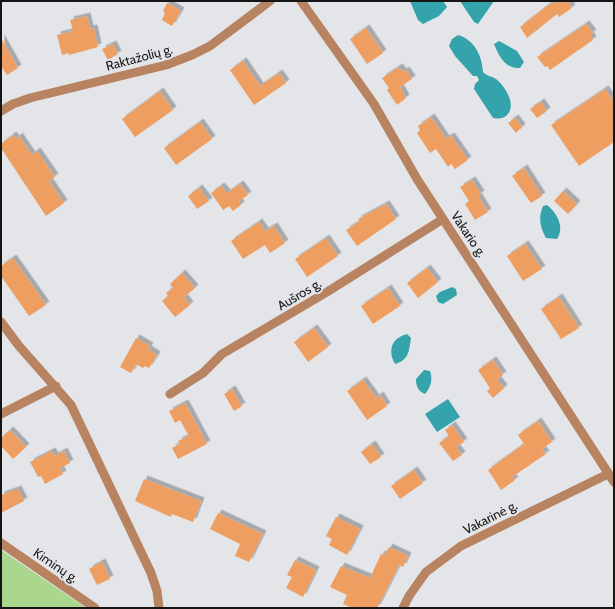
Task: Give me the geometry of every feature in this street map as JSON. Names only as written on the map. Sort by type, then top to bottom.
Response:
[{"type":"street","name":"Raktažolių g.","points":[[1,111],[13,104],[30,98],[166,65],[192,55],[210,46],[270,1]]},
{"type":"street","name":"Vakario g.","points":[[301,1],[374,104],[417,179],[614,482]]},
{"type":"street","name":"Aušros g.","points":[[170,394],[203,373],[222,354],[327,292],[443,219]]},
{"type":"street","points":[[1,322],[19,346],[72,405],[128,527],[151,573],[157,591],[159,608]]},
{"type":"street","points":[[1,414],[56,386]]},
{"type":"street","name":"Vakarinė g.","points":[[403,608],[409,596],[426,572],[461,546],[608,474]]},
{"type":"street","name":"Kiminų g.","points":[[1,543],[95,608]]},
{"type":"green space","points":[[1,550],[86,608],[1,608]]},
{"type":"water","points":[[410,1],[443,1],[447,7],[439,16],[423,24],[418,20]]},
{"type":"water","points":[[460,1],[494,1],[478,24],[474,22]]},
{"type":"water","points":[[458,35],[464,37],[473,45],[481,60],[483,72],[496,79],[503,86],[509,96],[511,106],[510,111],[504,117],[499,119],[493,118],[474,89],[475,84],[479,80],[477,76],[473,76],[455,56],[449,46],[452,39]]},
{"type":"water","points":[[499,41],[517,51],[524,62],[520,68],[510,66],[503,61],[494,44]]},
{"type":"water","points":[[547,205],[559,220],[560,230],[557,239],[546,238],[542,230],[540,218],[541,210],[543,206]]},
{"type":"water","points":[[452,287],[456,289],[457,295],[443,304],[438,302],[436,296],[440,292]]},
{"type":"water","points":[[407,334],[411,338],[408,354],[403,360],[395,364],[391,354],[392,345],[398,338]]},
{"type":"water","points":[[424,370],[430,371],[431,377],[429,389],[425,394],[419,390],[416,382],[416,379]]},
{"type":"water","points":[[448,399],[460,417],[437,432],[425,414]]},
{"type":"building","points":[[558,1],[567,1],[572,8],[559,17],[557,14],[527,38],[520,27],[551,3],[552,5]]},
{"type":"building","points":[[167,3],[181,11],[172,26],[162,20],[165,13],[163,11]]},
{"type":"building","points":[[87,16],[90,29],[94,28],[98,47],[69,55],[69,53],[62,55],[57,35],[73,31],[70,20]]},
{"type":"building","points":[[586,24],[593,33],[590,35],[593,40],[550,70],[547,66],[545,67],[537,57]]},
{"type":"building","points":[[366,28],[383,53],[367,64],[350,39]]},
{"type":"building","points":[[1,38],[18,68],[7,75],[1,66]]},
{"type":"building","points":[[113,44],[118,54],[108,60],[102,49]]},
{"type":"building","points":[[243,61],[260,86],[279,73],[286,83],[254,105],[230,70]]},
{"type":"building","points":[[399,67],[403,72],[406,70],[412,79],[400,87],[406,98],[397,105],[387,90],[389,88],[382,78]]},
{"type":"building","points":[[605,89],[614,102],[614,142],[579,166],[551,125]]},
{"type":"building","points":[[160,91],[173,110],[135,137],[122,119]]},
{"type":"building","points":[[541,102],[547,111],[537,118],[530,109]]},
{"type":"building","points":[[431,117],[446,139],[451,136],[468,160],[455,169],[451,164],[448,167],[436,149],[430,153],[417,133],[420,130],[418,126]]},
{"type":"building","points":[[515,118],[522,127],[516,133],[508,123]]},
{"type":"building","points":[[200,122],[212,139],[176,165],[164,148]]},
{"type":"building","points":[[13,135],[16,139],[19,136],[32,155],[37,151],[55,177],[49,181],[64,203],[46,216],[1,148],[1,144]]},
{"type":"building","points":[[524,168],[542,196],[531,203],[512,176]]},
{"type":"building","points":[[472,180],[481,194],[478,196],[488,212],[475,220],[465,204],[469,201],[460,187]]},
{"type":"building","points":[[240,184],[248,195],[239,201],[241,205],[233,211],[229,206],[223,210],[211,193],[221,186],[227,193]]},
{"type":"building","points":[[199,188],[209,201],[197,209],[188,196]]},
{"type":"building","points":[[563,191],[577,204],[568,214],[554,201]]},
{"type":"building","points":[[386,204],[396,219],[357,246],[346,230],[360,221],[358,219]]},
{"type":"building","points":[[259,222],[265,231],[274,226],[285,243],[270,253],[265,245],[243,259],[231,241]]},
{"type":"building","points":[[326,238],[338,256],[307,277],[295,259]]},
{"type":"building","points":[[525,244],[542,269],[523,281],[507,256]]},
{"type":"building","points":[[13,258],[46,305],[29,316],[1,276],[1,266]]},
{"type":"building","points":[[427,268],[438,282],[418,298],[407,283]]},
{"type":"building","points":[[182,273],[195,288],[184,297],[190,305],[175,317],[162,301],[168,296],[166,293],[173,288],[170,284]]},
{"type":"building","points":[[388,288],[400,306],[373,324],[361,306]]},
{"type":"building","points":[[559,297],[579,328],[561,339],[541,309]]},
{"type":"building","points":[[314,328],[328,347],[308,362],[294,342]]},
{"type":"building","points":[[136,338],[150,346],[148,349],[157,355],[149,368],[145,366],[143,368],[136,364],[131,373],[120,367]]},
{"type":"building","points":[[493,360],[503,375],[497,379],[504,388],[493,398],[487,391],[490,388],[478,370]]},
{"type":"building","points":[[363,380],[376,398],[380,395],[387,406],[367,420],[347,391]]},
{"type":"building","points":[[232,389],[242,406],[234,411],[224,394]]},
{"type":"building","points":[[185,403],[207,444],[178,459],[172,448],[180,444],[178,441],[189,436],[180,420],[175,423],[169,411]]},
{"type":"building","points":[[538,421],[552,442],[542,449],[546,454],[512,477],[515,480],[501,490],[488,470],[524,444],[518,435]]},
{"type":"building","points":[[452,425],[464,442],[456,447],[462,455],[453,461],[439,443],[449,436],[445,430]]},
{"type":"building","points":[[10,430],[26,447],[13,459],[1,446],[1,438]]},
{"type":"building","points":[[372,444],[381,457],[370,464],[361,452]]},
{"type":"building","points":[[52,451],[55,456],[64,451],[70,463],[60,468],[63,474],[45,484],[41,476],[38,477],[30,462]]},
{"type":"building","points":[[414,470],[423,483],[400,499],[391,486]]},
{"type":"building","points":[[144,479],[201,501],[193,522],[172,514],[171,517],[135,501]]},
{"type":"building","points":[[18,489],[24,501],[1,513],[1,495]]},
{"type":"building","points":[[218,513],[263,534],[249,562],[235,556],[240,544],[210,529]]},
{"type":"building","points":[[336,517],[360,529],[347,555],[329,545],[332,539],[326,536]]},
{"type":"building","points":[[389,547],[408,556],[403,567],[399,565],[377,608],[352,608],[343,604],[347,595],[330,587],[341,566],[370,578],[381,554],[385,555]]},
{"type":"building","points":[[295,560],[316,570],[303,597],[286,588],[292,577],[287,575]]},
{"type":"building","points":[[102,562],[110,579],[97,585],[89,569]]}]
